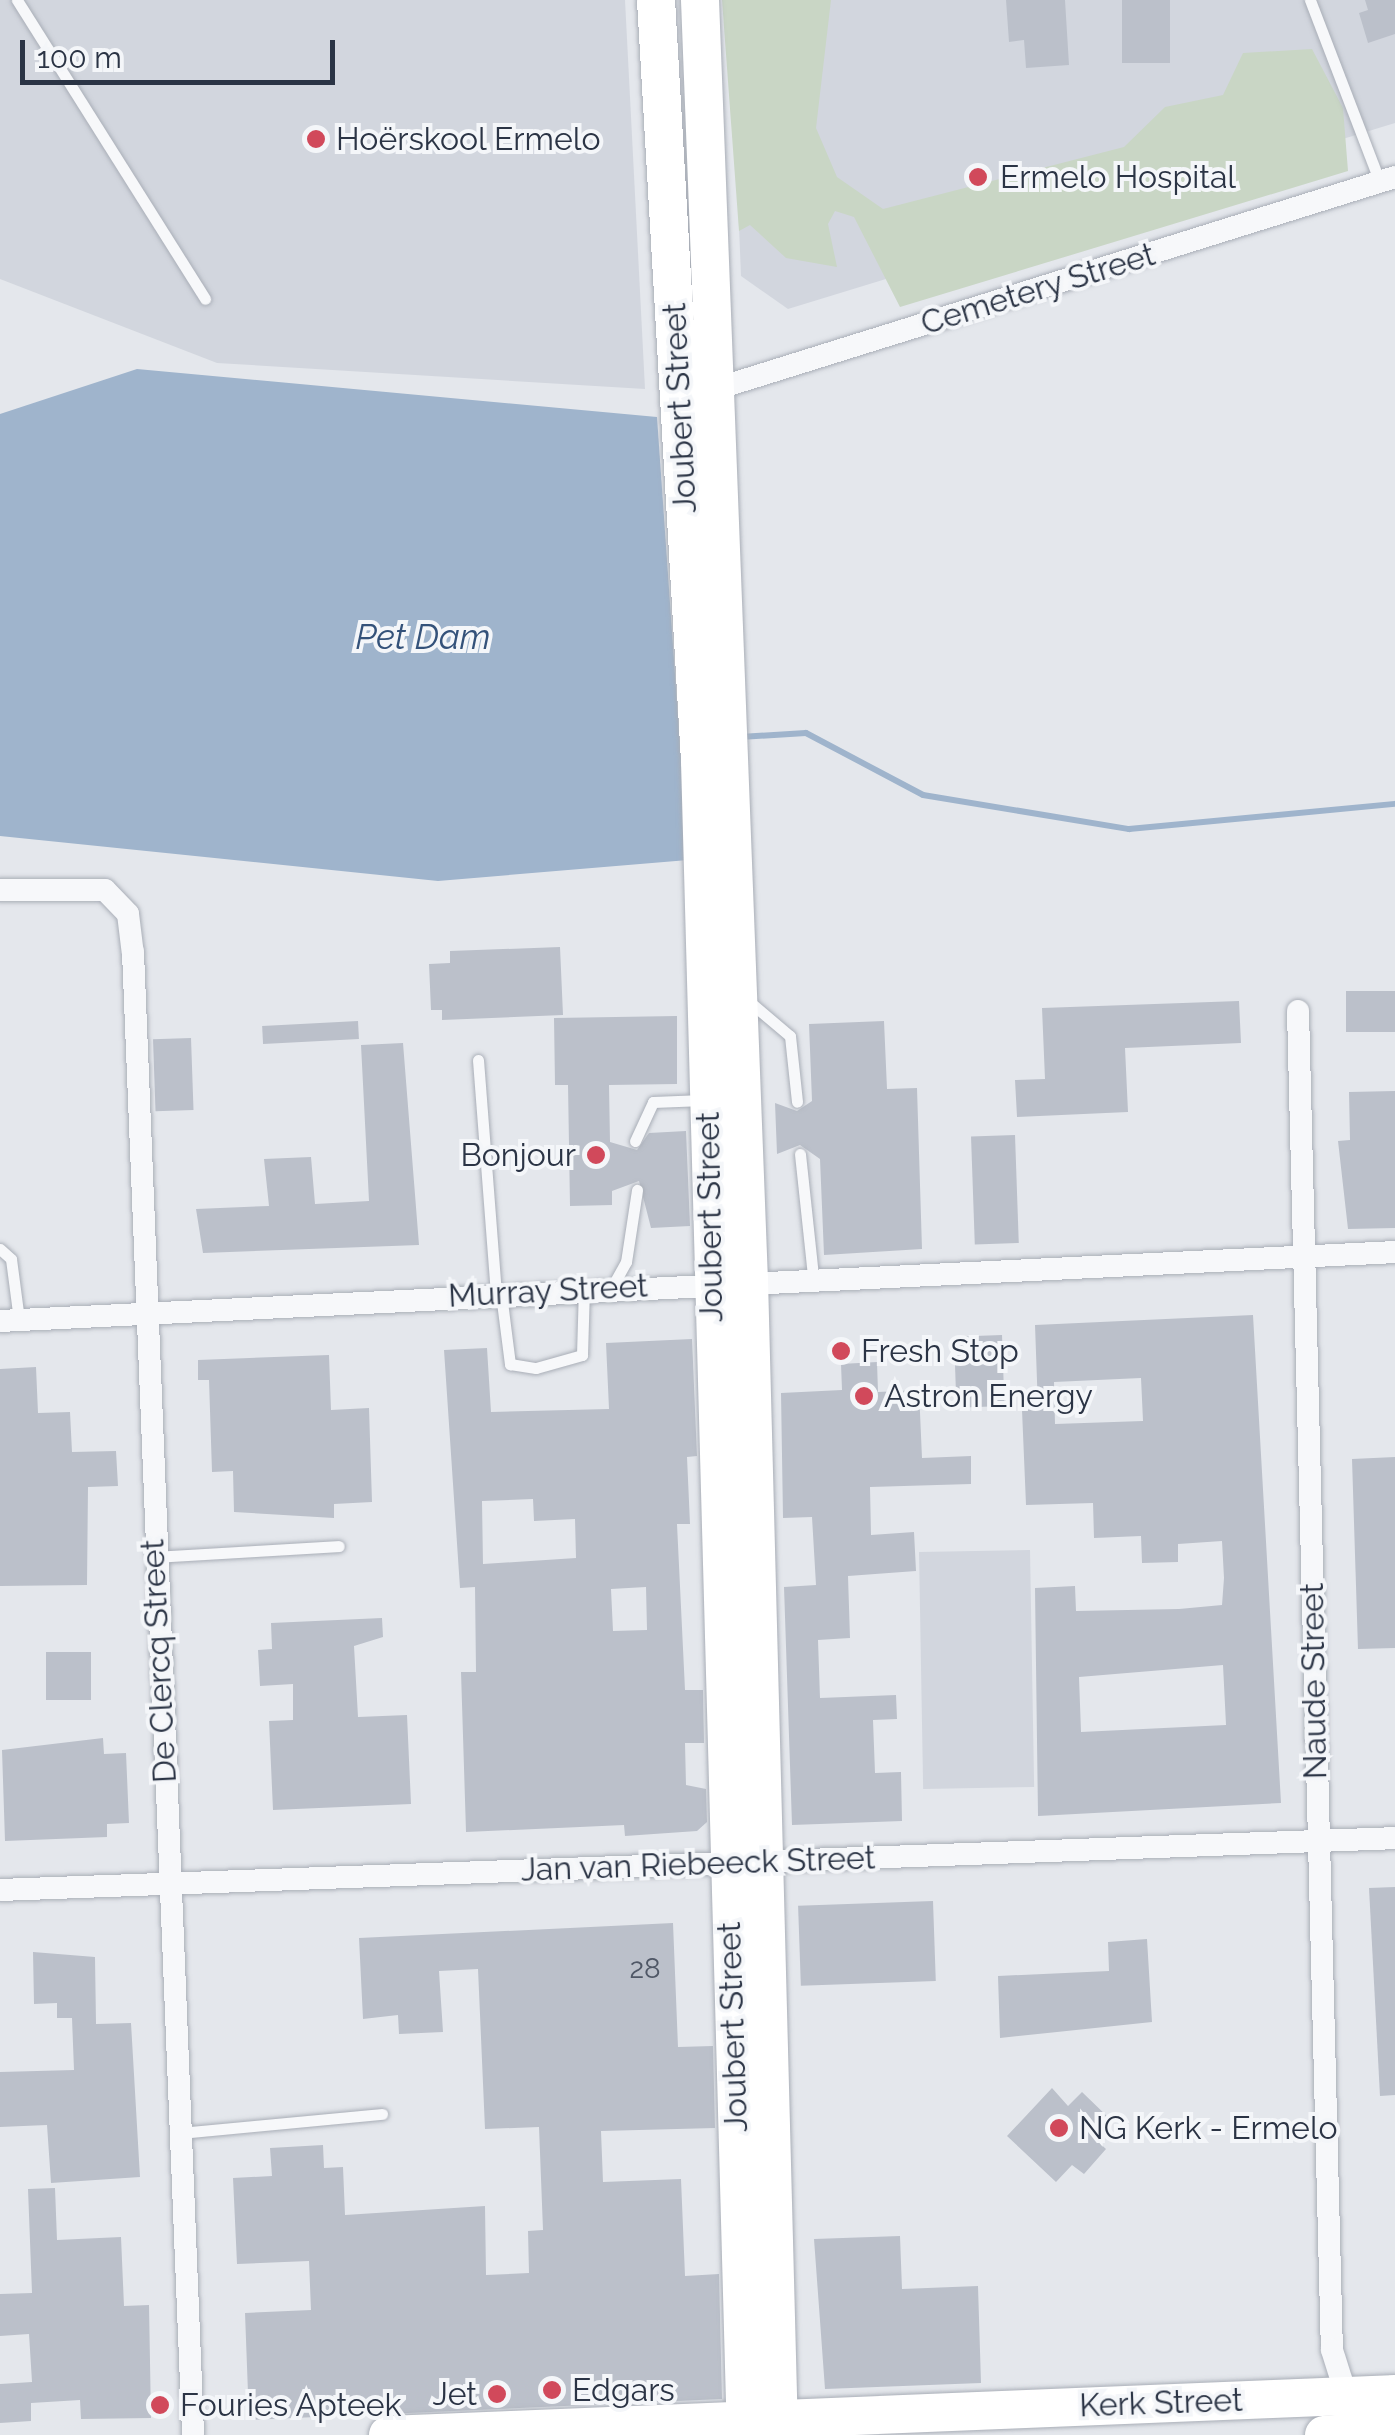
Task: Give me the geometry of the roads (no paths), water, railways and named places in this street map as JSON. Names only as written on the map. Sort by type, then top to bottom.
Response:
[{"type":"highway","name":"Joubert Street","points":[[656,0],[697,393]]},
{"type":"highway","name":"Joubert Street","points":[[700,0],[697,393],[714,761],[737,993],[765,1860],[762,2427]]},
{"type":"highway","name":"Joubert Street","points":[[714,761],[707,1100],[727,1864],[762,2427]]},
{"type":"highway","name":"Kerk Street","points":[[1333,2422],[1395,2394]]},
{"type":"highway","name":"Kerk Street","points":[[388,2435],[1333,2422],[1395,2430]]},
{"type":"street","name":"Cemetery Street","points":[[697,393],[1388,180]]},
{"type":"street","name":"De Clercq Street","points":[[0,890],[112,894],[128,914],[133,952],[144,1314],[193,2435]]},
{"type":"street","name":"Naude Street","points":[[1298,1011],[1333,2422]]},
{"type":"street","name":"Murray Street","points":[[10,1321],[812,1274],[1395,1252]]},
{"type":"street","name":"Jan van Riebeeck Street","points":[[0,1890],[1395,1838]]},
{"type":"street","name":"Naude Street","points":[[1332,2350],[1333,2422]]},
{"type":"lane","points":[[18,0],[205,299]]},
{"type":"lane","points":[[1310,0],[1388,180]]},
{"type":"lane","points":[[737,993],[790,1036],[796,1102]]},
{"type":"lane","points":[[478,1060],[498,1294],[510,1364],[536,1368],[582,1355],[584,1289]]},
{"type":"lane","points":[[635,1141],[653,1102],[707,1100]]},
{"type":"lane","points":[[800,1154],[812,1274]]},
{"type":"lane","points":[[612,1287],[636,1190]]},
{"type":"lane","points":[[0,1248],[11,1259],[10,1321]]},
{"type":"lane","points":[[155,1556],[339,1546]]},
{"type":"lane","points":[[180,2133],[382,2114]]},
{"type":"water","name":"Pet Dam","points":[[137,369],[657,417],[688,860],[438,881],[0,836],[0,414]]},
{"type":"waterway","points":[[740,737],[806,733],[923,795],[1129,829],[1395,804]]},
{"type":"place","name":"Hoërskool Ermelo","points":[[316,139]]},
{"type":"place","name":"Ermelo Hospital","points":[[978,177]]},
{"type":"place","name":"Bonjour","points":[[596,1155]]},
{"type":"place","name":"Fresh Stop","points":[[841,1351]]},
{"type":"place","name":"Astron Energy","points":[[864,1396]]},
{"type":"place","name":"NG Kerk - Ermelo","points":[[1059,2128]]},
{"type":"place","name":"Edgars","points":[[552,2390]]},
{"type":"place","name":"Jet","points":[[497,2394]]},
{"type":"place","name":"Fouries Apteek","points":[[160,2405]]}]
